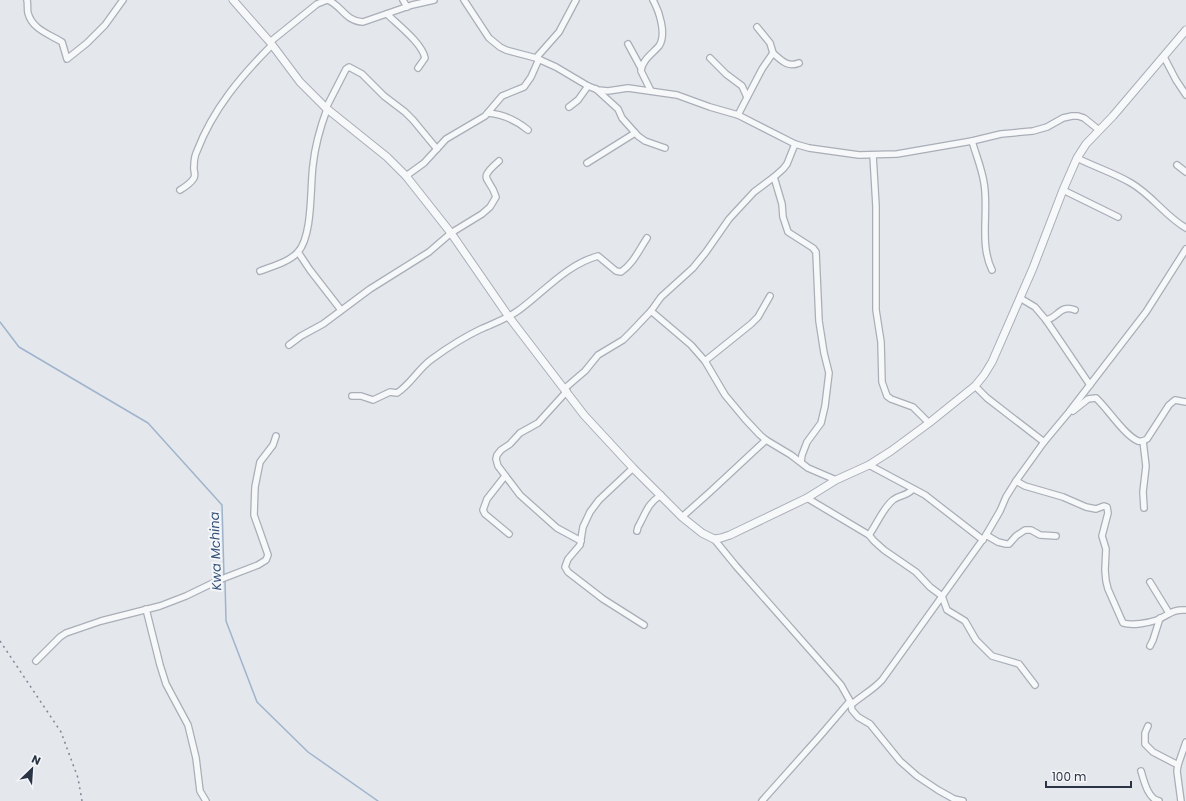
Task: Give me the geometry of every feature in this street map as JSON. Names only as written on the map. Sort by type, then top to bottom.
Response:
[{"type":"street","points":[[27,0],[28,12],[31,20],[48,35],[62,42],[67,59],[88,43],[105,25],[122,0]]},
{"type":"street","points":[[233,0],[271,43],[300,82],[326,109],[386,157],[406,176],[451,233],[509,317],[584,415],[682,517],[702,534],[714,539],[736,566],[841,684],[854,713],[870,724],[900,761],[917,776],[938,790],[963,801]]},
{"type":"street","points":[[180,190],[193,179],[197,152],[225,98],[271,43],[316,4],[327,0],[332,2],[350,19],[357,22],[370,21],[407,7],[434,0]]},
{"type":"street","points":[[403,0],[407,7]]},
{"type":"street","points":[[464,0],[489,38],[494,43],[506,50],[537,59],[556,67],[588,86],[608,91],[628,88],[677,95],[738,115],[795,144],[822,151],[874,156],[897,154],[972,141],[1001,134],[1033,131],[1047,127],[1063,118],[1072,116],[1084,118],[1099,130]]},
{"type":"street","points":[[406,176],[424,163],[452,135],[488,113],[502,96],[524,87],[531,77],[537,59],[559,32],[576,0]]},
{"type":"street","points":[[641,68],[658,46],[662,38],[658,12],[653,0]]},
{"type":"street","points":[[387,14],[422,50],[425,58],[418,68]]},
{"type":"street","points":[[757,27],[770,43],[773,53],[791,66],[799,63]]},
{"type":"street","points":[[714,539],[730,535],[807,498],[836,480],[869,465],[929,423],[975,386],[992,362],[1043,243],[1077,158],[1086,144],[1164,57],[1186,30]]},
{"type":"street","points":[[628,44],[651,91]]},
{"type":"street","points":[[738,115],[762,69],[773,53]]},
{"type":"street","points":[[1164,57],[1186,95]]},
{"type":"street","points":[[710,58],[726,74],[742,86],[747,97]]},
{"type":"street","points":[[260,271],[287,260],[298,252],[304,241],[312,199],[314,160],[320,128],[326,109],[346,69],[349,67],[362,74],[384,96],[413,120],[437,149]]},
{"type":"street","points":[[569,107],[578,100],[588,86]]},
{"type":"street","points":[[596,89],[618,109],[622,118],[635,133],[645,141],[665,148]]},
{"type":"street","points":[[488,113],[496,113],[504,116],[521,124],[528,130]]},
{"type":"street","points":[[587,163],[635,133]]},
{"type":"street","points":[[972,141],[985,184],[986,238],[988,259],[992,270]]},
{"type":"street","points":[[581,542],[557,528],[520,495],[496,464],[496,456],[498,452],[510,444],[520,432],[538,423],[598,356],[623,340],[651,312],[661,297],[693,268],[730,219],[754,192],[774,177],[787,164],[795,144]]},
{"type":"street","points":[[874,156],[876,206],[876,310],[880,334],[882,382],[887,396],[891,399],[913,406],[929,423]]},
{"type":"street","points":[[1077,158],[1131,183],[1156,203],[1175,221],[1186,228]]},
{"type":"street","points":[[289,345],[301,336],[323,324],[370,289],[429,252],[451,233],[482,214],[495,200],[496,195],[486,179],[486,175],[489,169],[499,161]]},
{"type":"street","points":[[1177,165],[1186,172]]},
{"type":"street","points":[[774,177],[780,198],[785,226],[788,232],[813,248],[816,252],[819,321],[824,353],[830,373],[821,423],[807,442],[801,462]]},
{"type":"street","points":[[1063,190],[1118,217]]},
{"type":"street","points":[[352,396],[361,396],[373,400],[390,392],[398,393],[421,368],[431,360],[470,335],[509,317],[553,281],[586,259],[598,256],[616,271],[621,272],[626,269],[635,258],[647,238]]},
{"type":"street","points":[[762,801],[850,703],[882,680],[985,538],[1016,481],[1044,442],[1146,312],[1186,249]]},
{"type":"street","points":[[298,252],[341,310]]},
{"type":"street","points":[[705,361],[751,324],[758,317],[770,296]]},
{"type":"street","points":[[1020,298],[1035,307],[1046,320],[1090,385]]},
{"type":"street","points":[[1046,320],[1049,320],[1064,309],[1068,308],[1075,310]]},
{"type":"street","points":[[651,312],[690,345],[705,361],[725,395],[744,419],[766,440],[791,455],[808,468],[836,480]]},
{"type":"street","points":[[975,386],[987,398],[1044,442]]},
{"type":"street","points":[[1069,412],[1088,399],[1096,398],[1130,435],[1137,440],[1143,441]]},
{"type":"street","points":[[1143,441],[1146,439],[1169,405],[1175,400],[1186,402]]},
{"type":"street","points":[[36,661],[66,633],[186,596],[219,580],[258,565],[266,560],[268,554],[254,515],[255,487],[260,462],[273,445],[276,436]]},
{"type":"street","points":[[682,517],[766,440]]},
{"type":"street","points":[[1143,441],[1146,466],[1143,492],[1144,508]]},
{"type":"street","points":[[869,465],[925,496],[985,538],[1006,544],[1025,530],[1031,530],[1040,536],[1056,536]]},
{"type":"street","points":[[634,468],[599,500],[590,512],[584,527],[581,542],[565,564],[565,567],[566,570],[603,599],[644,625]]},
{"type":"street","points":[[505,476],[487,500],[483,510],[485,514],[509,534]]},
{"type":"street","points":[[1016,481],[1025,486],[1062,497],[1086,507],[1096,509],[1104,506],[1106,507],[1108,513],[1102,536],[1106,549],[1106,580],[1123,623],[1130,624],[1155,621],[1173,611],[1186,610]]},
{"type":"street","points":[[869,535],[892,501],[896,498],[905,496],[913,489]]},
{"type":"street","points":[[637,531],[652,501],[661,495]]},
{"type":"street","points":[[807,498],[869,535],[884,550],[916,572],[930,588],[942,596],[947,610],[964,621],[976,640],[985,650],[992,656],[1019,664],[1035,685]]},
{"type":"street","points":[[1150,582],[1169,613]]},
{"type":"street","points":[[146,609],[166,684],[188,725],[196,758],[200,792],[206,801]]},
{"type":"street","points":[[1150,646],[1160,618]]},
{"type":"street","points":[[1148,726],[1145,733],[1145,744],[1153,752],[1178,765]]},
{"type":"street","points":[[1181,801],[1177,772],[1186,742]]},
{"type":"street","points":[[1141,771],[1150,794],[1153,798],[1159,801]]},
{"type":"waterway","name":"Kwa Mchina","points":[[0,322],[19,347],[148,423],[222,505],[224,577]]},
{"type":"waterway","name":"Kwa Mchina","points":[[225,581],[226,621],[257,702],[308,752],[378,801]]},
{"type":"railway","points":[[0,641],[61,732],[78,778],[82,801]]}]
